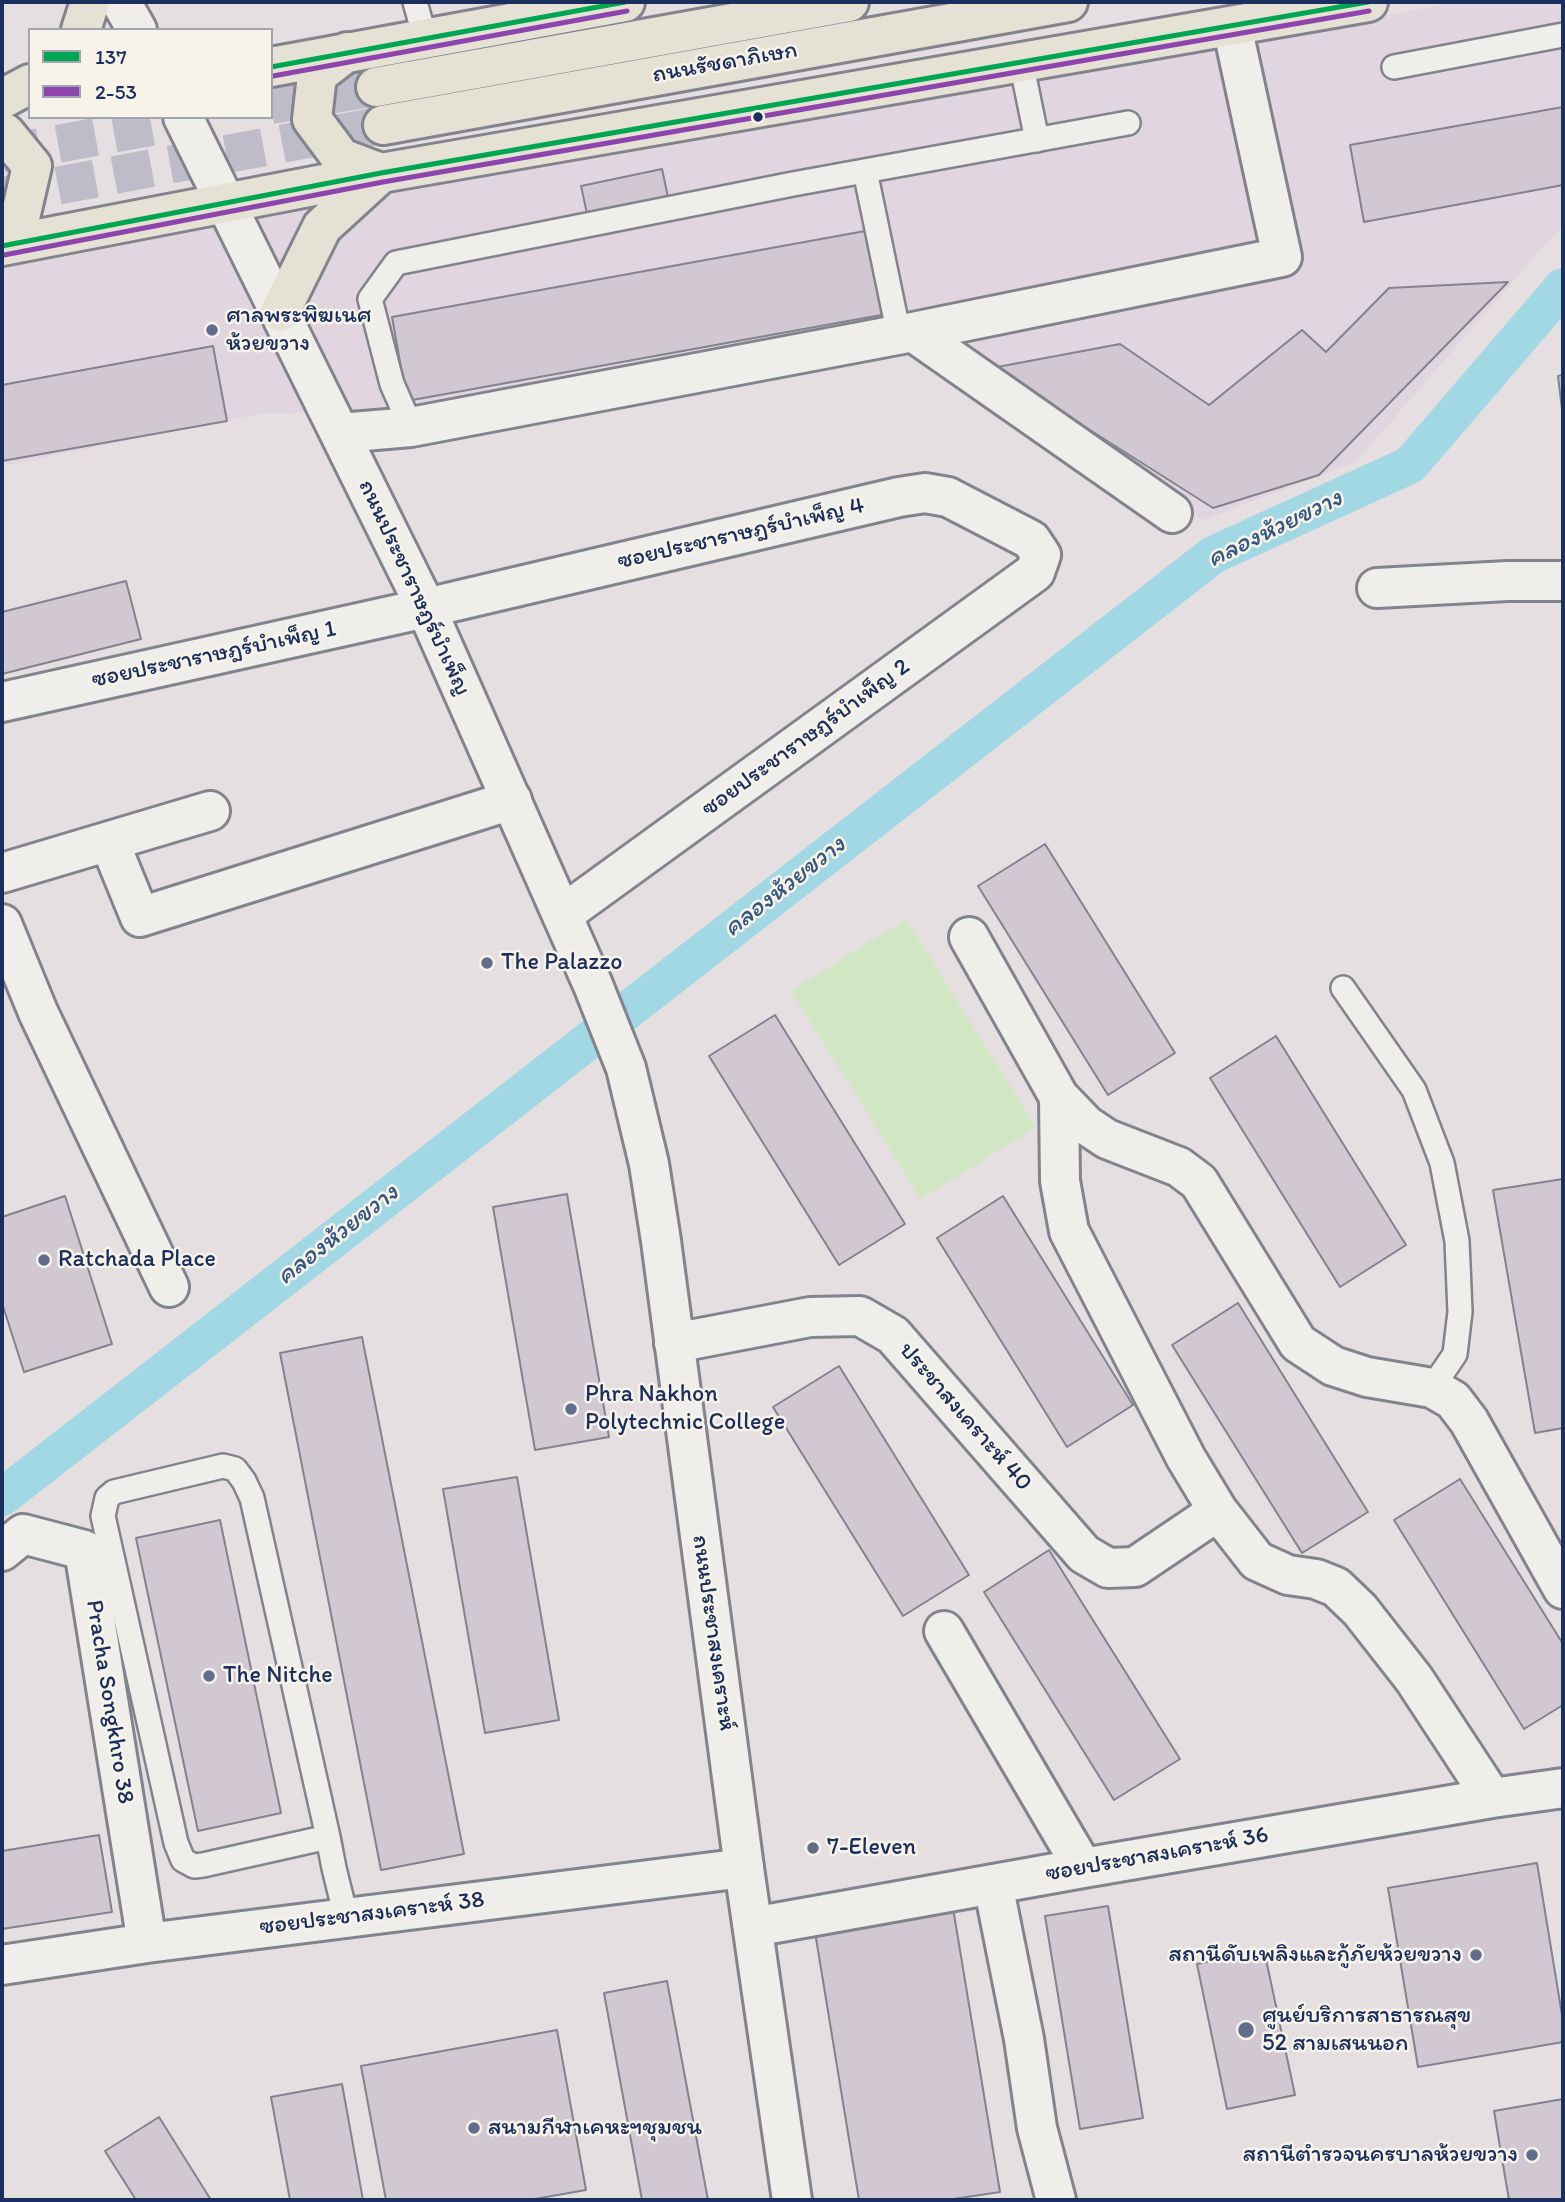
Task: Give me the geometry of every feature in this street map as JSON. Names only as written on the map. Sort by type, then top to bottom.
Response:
[{"type":"main road","points":[[82,28],[90,2]]},
{"type":"main road","points":[[273,67],[625,2]]},
{"type":"main road","name":"ถนนรัชดาภิเษก","points":[[376,87],[849,2]]},
{"type":"main road","name":"ถนนรัชดาภิเษก","points":[[383,125],[1068,2]]},
{"type":"main road","name":"ถนนรัชดาภิเษก","points":[[2,246],[381,173],[1368,2]]},
{"type":"main road","points":[[280,312],[323,227],[381,173],[341,158],[312,119],[317,75],[347,52]]},
{"type":"main road","points":[[2,99],[28,85]]},
{"type":"main road","points":[[2,114],[28,109]]},
{"type":"main road","points":[[2,132],[5,132],[32,166],[20,218],[2,235]]},
{"type":"street","points":[[121,2],[136,28]]},
{"type":"street","points":[[340,433],[411,427],[906,334],[1282,257],[1232,26]]},
{"type":"street","name":"ถนนประชาราษฎร์บำเพ็ญ","points":[[184,119],[426,608],[593,985],[626,1068]]},
{"type":"street","points":[[906,334],[1172,513]]},
{"type":"street","name":"ซอยประชาราษฎร์บำเพ็ญ 4","points":[[426,608],[925,494],[948,497],[1031,540],[1041,555]]},
{"type":"street","name":"ซอยประชาราษฎร์บำเพ็ญ 2","points":[[562,915],[1034,572],[1041,555]]},
{"type":"street","points":[[1377,588],[1507,581],[1563,581]]},
{"type":"street","name":"ซอยประชาราษฎร์บำเพ็ญ 1","points":[[2,702],[426,608]]},
{"type":"street","points":[[109,841],[140,916],[512,800]]},
{"type":"street","points":[[2,873],[210,811]]},
{"type":"street","points":[[2,924],[38,1012],[169,1287]]},
{"type":"street","points":[[969,937],[1059,1097],[1086,1125],[1107,1139],[1179,1167],[1199,1182],[1298,1343],[1333,1366],[1367,1377],[1432,1388],[1453,1400],[1469,1421],[1563,1589]]},
{"type":"street","name":"ถนนประชาสงเคราะห์","points":[[626,1068],[649,1164],[752,1927],[792,2200]]},
{"type":"street","points":[[1059,1097],[1060,1181],[1069,1231],[1186,1458],[1218,1511],[1257,1561],[1288,1575],[1316,1579],[1336,1587],[1360,1610],[1414,1679],[1492,1798]]},
{"type":"street","name":"ประชาสงเคราะห์ 40","points":[[674,1343],[810,1317],[860,1316],[893,1335],[1084,1554],[1108,1568],[1135,1567],[1218,1511]]},
{"type":"street","name":"Pracha Songkhro 38","points":[[2,1550],[23,1534],[84,1550],[147,1943]]},
{"type":"street","points":[[944,1631],[1083,1868]]},
{"type":"street","name":"ซอยประชาสงเคราะห์ 36","points":[[752,1927],[1083,1868],[1563,1788]]},
{"type":"street","name":"ซอยประชาสงเคราะห์ 38","points":[[2,1965],[147,1943],[744,1868]]},
{"type":"street","points":[[993,1884],[1024,2039],[1037,2128],[1056,2200]]},
{"type":"lane","points":[[415,2],[425,38]]},
{"type":"lane","points":[[1394,67],[1563,35]]},
{"type":"lane","points":[[1021,62],[1037,140]]},
{"type":"lane","points":[[411,427],[393,384],[370,299],[396,263],[865,171],[1128,123]]},
{"type":"lane","points":[[865,171],[906,334]]},
{"type":"lane","points":[[1343,988],[1414,1090],[1442,1163],[1457,1241],[1460,1312],[1455,1354],[1432,1388]]},
{"type":"lane","points":[[328,1837],[203,1865],[188,1864],[183,1860],[176,1843],[103,1516],[107,1498],[114,1492],[223,1466],[235,1469],[244,1481],[251,1498],[328,1837],[346,1917]]},
{"type":"shaded area","points":[[1460,2],[1563,2],[1563,227],[1356,462],[1203,520],[947,341],[389,414],[263,413],[2,466],[2,260]]},
{"type":"green space","points":[[906,919],[1036,1127],[921,1199],[791,991]]},
{"type":"building","points":[[1563,107],[1563,185],[1364,222],[1350,145]]},
{"type":"building","points":[[662,169],[672,216],[591,232],[581,186]]},
{"type":"building","points":[[876,229],[892,313],[407,401],[392,317]]},
{"type":"building","points":[[1508,282],[1319,475],[1213,508],[992,368],[1120,344],[1209,405],[1302,330],[1326,352],[1389,288]]},
{"type":"building","points":[[213,346],[227,421],[2,461],[2,385]]},
{"type":"building","points":[[1563,375],[1563,418],[1558,376]]},
{"type":"building","points":[[126,581],[141,639],[2,674],[2,612]]},
{"type":"building","points":[[1045,844],[1175,1053],[1108,1095],[978,886]]},
{"type":"building","points":[[775,1015],[905,1224],[839,1265],[709,1056]]},
{"type":"building","points":[[1276,1036],[1406,1245],[1340,1287],[1210,1078]]},
{"type":"building","points":[[1563,1179],[1563,1428],[1535,1433],[1493,1190]]},
{"type":"building","points":[[567,1194],[609,1437],[535,1450],[493,1207]]},
{"type":"building","name":"Ratchada Place","points":[[65,1196],[112,1344],[24,1372],[2,1303],[2,1217]]},
{"type":"building","points":[[1003,1196],[1133,1405],[1067,1447],[937,1238]]},
{"type":"building","points":[[1238,1303],[1368,1512],[1302,1553],[1172,1345]]},
{"type":"building","points":[[362,1337],[464,1854],[381,1870],[280,1353]]},
{"type":"building","points":[[839,1366],[969,1575],[903,1616],[773,1407]]},
{"type":"building","points":[[517,1477],[559,1720],[485,1733],[443,1489]]},
{"type":"building","points":[[1460,1479],[1563,1644],[1563,1705],[1524,1729],[1394,1520]]},
{"type":"building","name":"The Nitche","points":[[220,1520],[281,1813],[198,1831],[136,1538]]},
{"type":"building","points":[[1049,1550],[1180,1759],[1114,1800],[984,1592]]},
{"type":"building","points":[[99,1835],[112,1912],[2,1929],[2,1851]]},
{"type":"building","name":"สถานีดับเพลิงและกู้ภัยห้วยขวาง","points":[[1537,1863],[1563,2021],[1563,2042],[1418,2067],[1388,1888]]},
{"type":"building","points":[[952,1902],[1000,2192],[947,2200],[859,2200],[814,1926]]},
{"type":"building","points":[[1108,1906],[1143,2118],[1080,2129],[1045,1916]]},
{"type":"building","name":"ศูนย์บริการสาธารณสุข 52 สามเสนนอก","points":[[1264,1950],[1295,2095],[1227,2109],[1197,1964]]},
{"type":"building","points":[[667,1981],[708,2200],[642,2200],[604,1993]]},
{"type":"building","name":"สนามกีฬาเคหะฯชุมชน","points":[[557,2030],[586,2190],[529,2200],[386,2200],[361,2066]]},
{"type":"building","points":[[342,2084],[363,2200],[290,2200],[271,2097]]},
{"type":"building","name":"สถานีตำรวจนครบาลห้วยขวาง","points":[[1563,2099],[1563,2200],[1509,2200],[1494,2111]]},
{"type":"building","points":[[159,2117],[211,2200],[136,2200],[105,2151]]},
{"type":"waterway","name":"คลองห้วยขวาง","points":[[2,1497],[1213,555],[1410,465],[1563,287]]},
{"type":"tunnel","points":[[273,105],[376,87]]},
{"type":"tunnel","points":[[2,154],[195,119]]},
{"type":"tunnel","points":[[2,196],[383,125]]},
{"type":"transit line","name":"137","points":[[273,67],[625,2]]},
{"type":"transit line","name":"137","points":[[2,246],[381,173],[1368,2]]},
{"type":"transit line","name":"2-53","points":[[273,76],[627,11]]},
{"type":"transit line","name":"2-53","points":[[4,255],[383,182],[1369,11]]},
{"type":"place","name":"ศาลพระพิฆเนศ ห้วยขวาง","points":[[212,330]]},
{"type":"place","name":"The Palazzo","points":[[487,963]]},
{"type":"place","name":"Ratchada Place","points":[[44,1260]]},
{"type":"place","name":"Phra Nakhon Polytechnic College","points":[[571,1409]]},
{"type":"place","name":"The Nitche","points":[[209,1676]]},
{"type":"place","name":"7-Eleven","points":[[813,1848]]},
{"type":"place","name":"สถานีดับเพลิงและกู้ภัยห้วยขวาง","points":[[1476,1955]]},
{"type":"place","name":"ศูนย์บริการสาธารณสุข 52 สามเสนนอก","points":[[1246,2030]]},
{"type":"place","name":"สนามกีฬาเคหะฯชุมชน","points":[[474,2128]]},
{"type":"place","name":"สถานีตำรวจนครบาลห้วยขวาง","points":[[1532,2155]]}]
